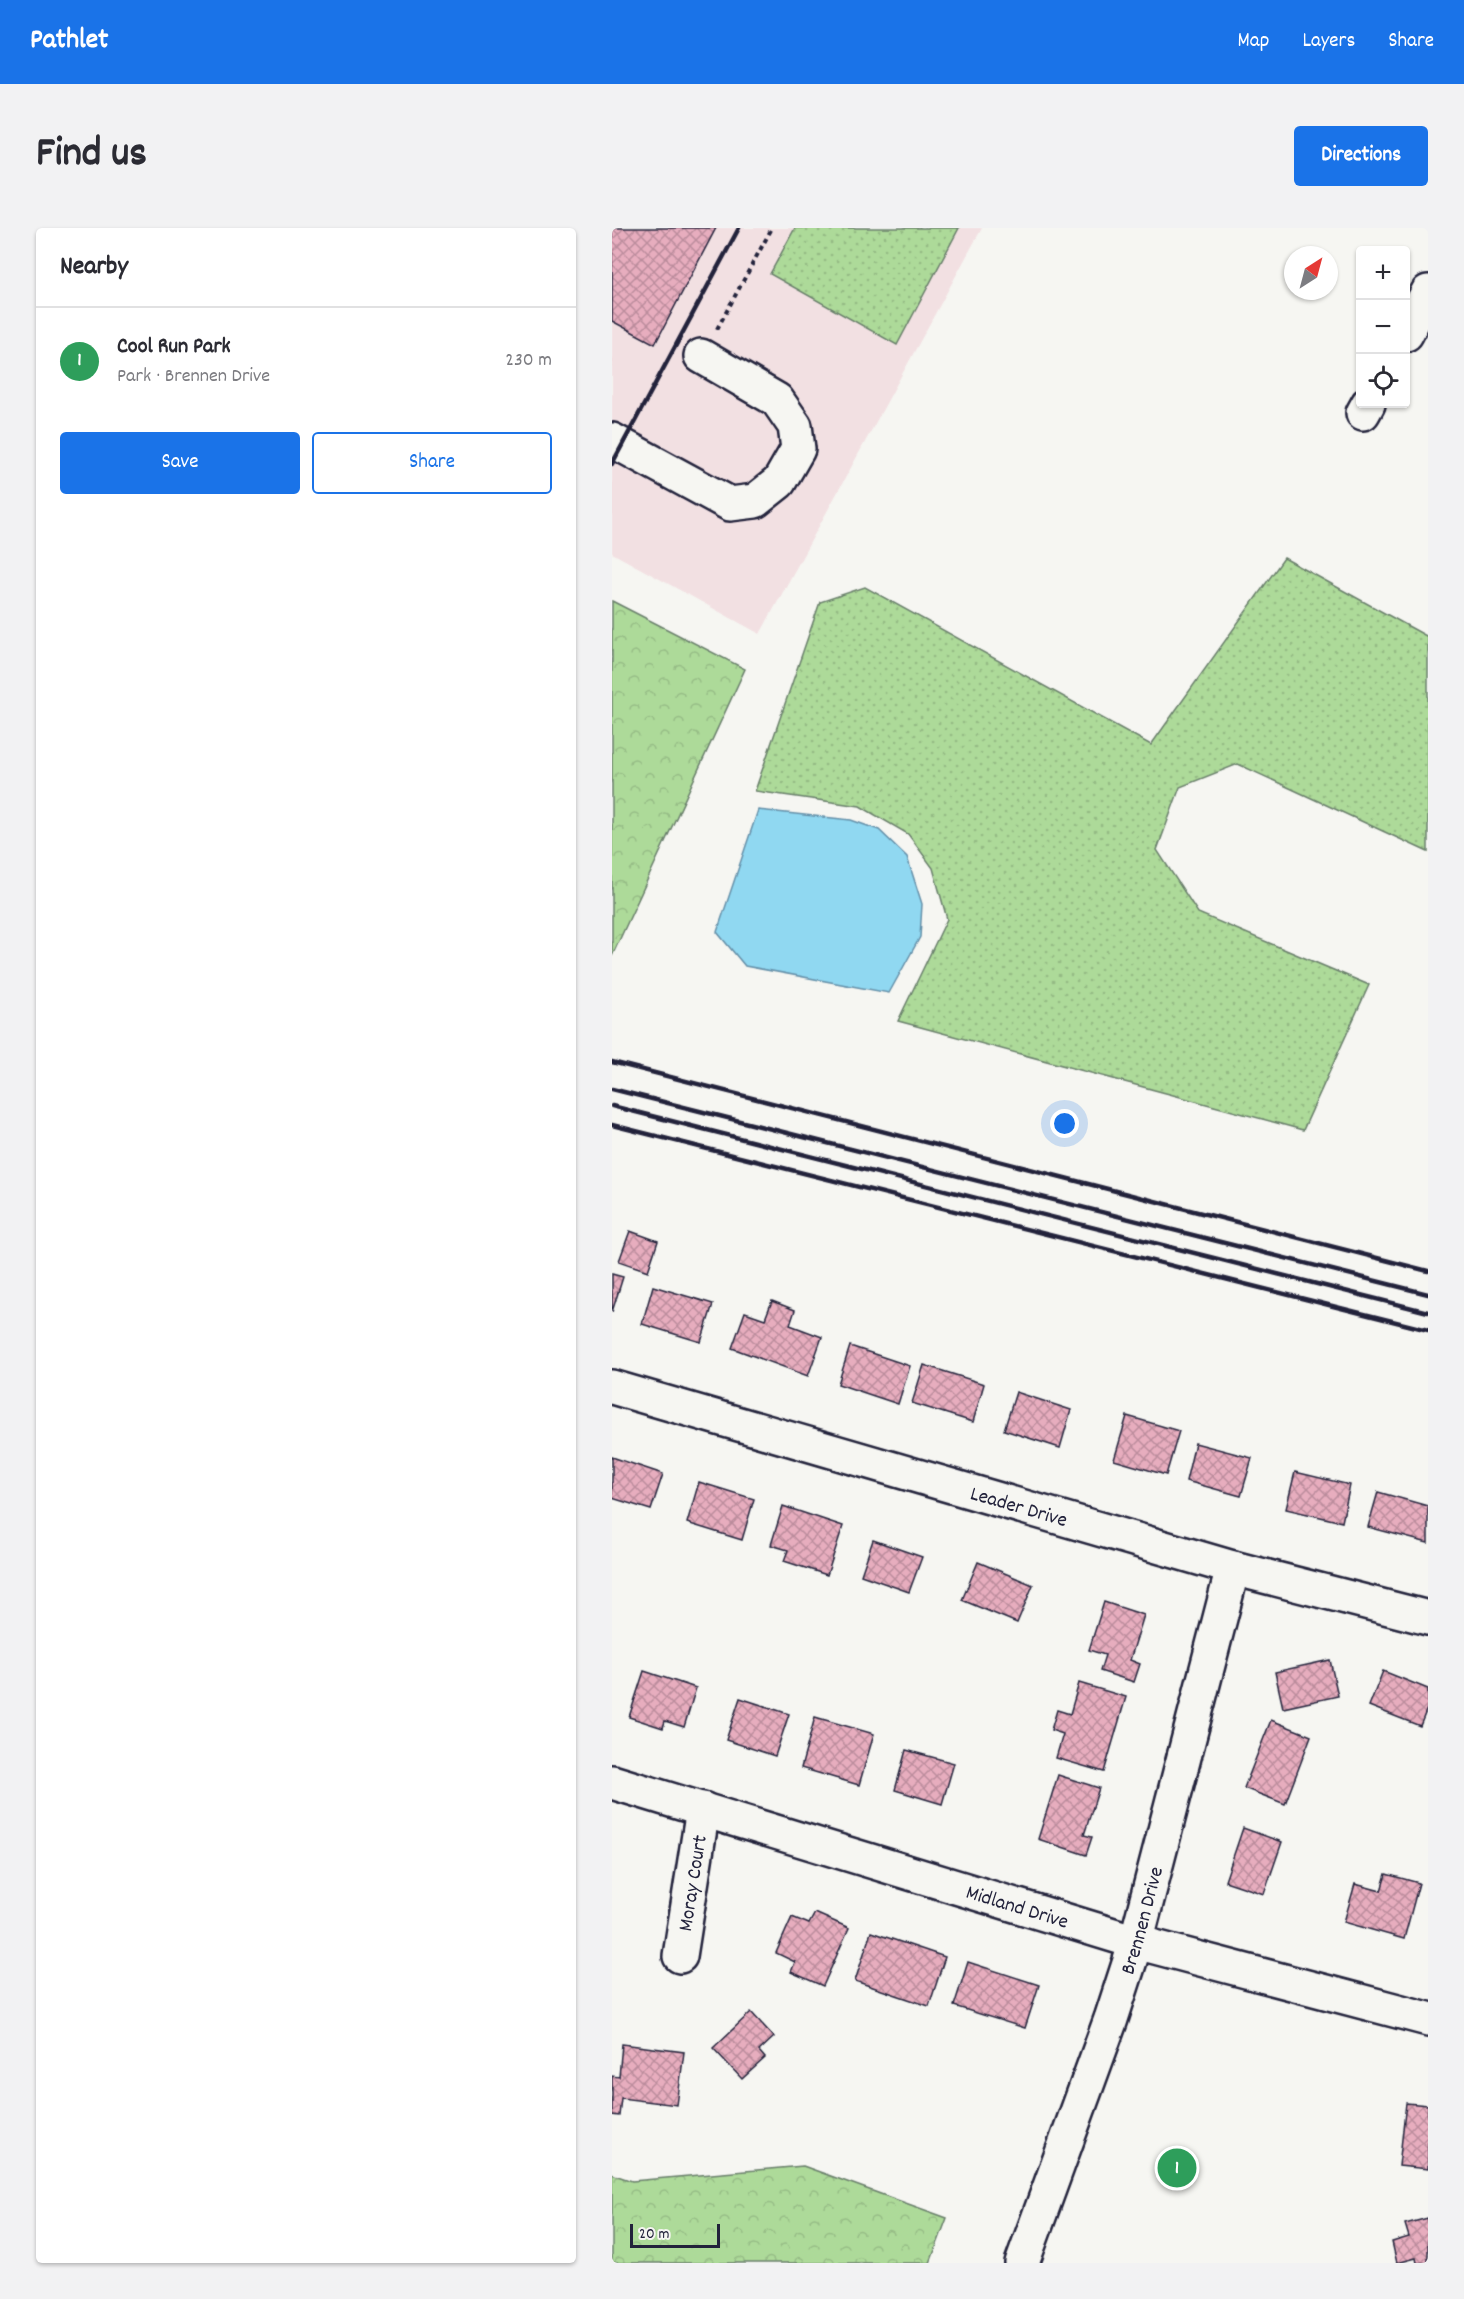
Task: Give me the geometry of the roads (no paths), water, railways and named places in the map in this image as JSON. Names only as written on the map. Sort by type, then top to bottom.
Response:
[{"type":"street","points":[[1410,326],[1428,292]]},
{"type":"street","points":[[612,440],[729,504],[755,501],[779,482],[798,449],[795,426],[777,400],[701,356]]},
{"type":"street","name":"Leader Drive","points":[[612,1387],[1233,1568],[1428,1618]]},
{"type":"street","name":"Brennen Drive","points":[[1022,2263],[1111,2019],[1136,1942],[1233,1568]]},
{"type":"street","name":"Midland Drive","points":[[612,1782],[1136,1942],[1428,2019]]},
{"type":"street","name":"Moray Court","points":[[680,1956],[703,1809]]},
{"type":"water","points":[[758,810],[851,820],[879,830],[907,857],[922,904],[920,937],[889,993],[745,966],[717,932]]},
{"type":"railway","points":[[612,464],[739,228]]},
{"type":"railway","points":[[612,1062],[1428,1271]]},
{"type":"railway","points":[[612,1089],[1428,1294]]},
{"type":"railway","points":[[612,1106],[1428,1312]]},
{"type":"railway","points":[[612,1125],[1428,1330]]},
{"type":"place","name":"Cool Run Park","points":[[1177,2168]]}]
